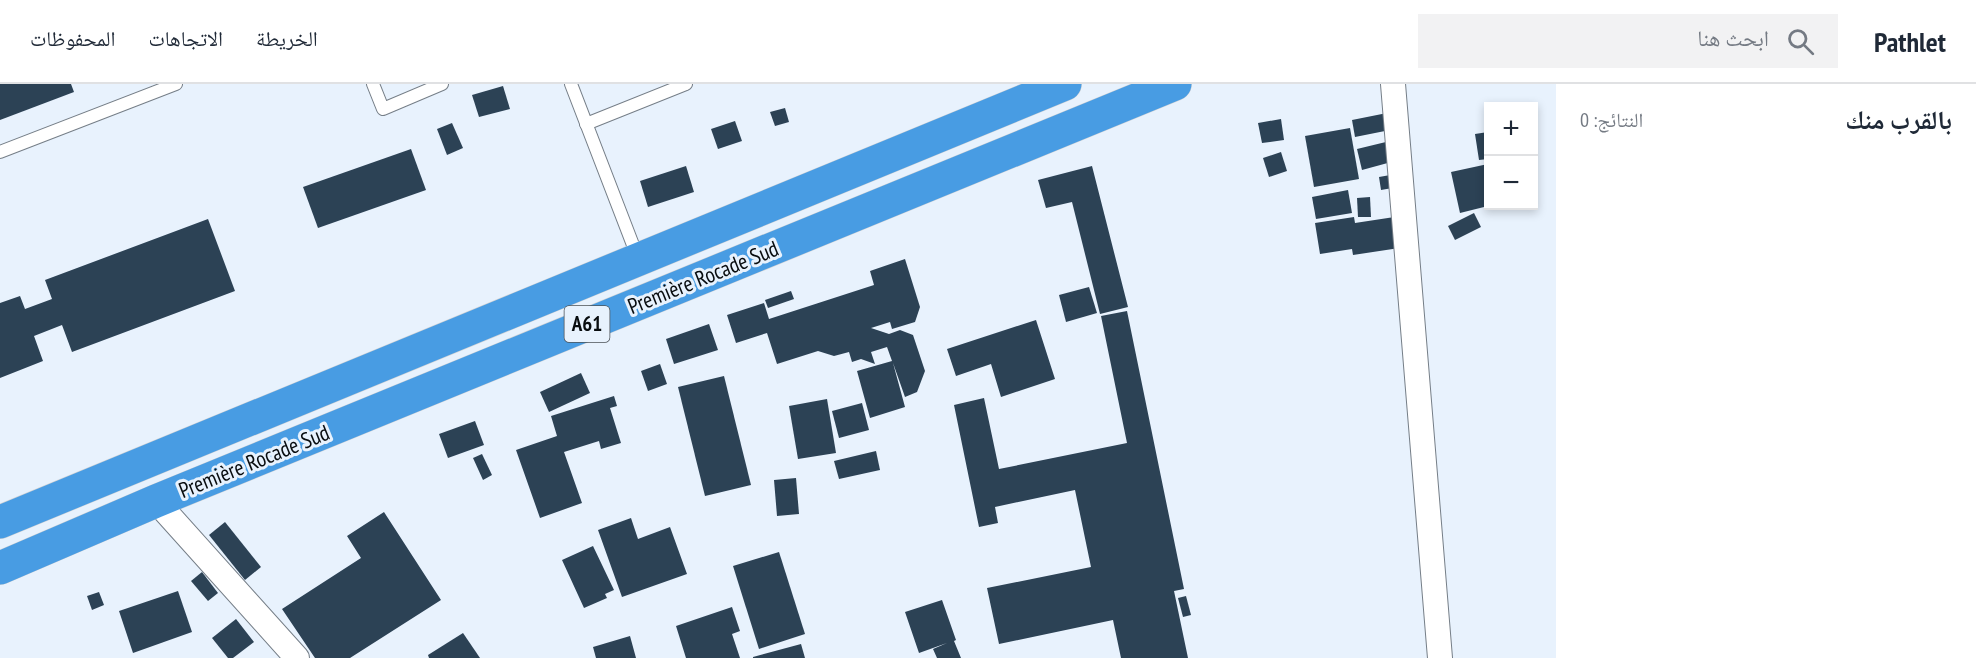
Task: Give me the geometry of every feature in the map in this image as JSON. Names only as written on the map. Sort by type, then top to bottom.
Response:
[{"type":"highway","name":"Première Rocade Sud","points":[[0,522],[1065,84]]},
{"type":"highway","name":"Première Rocade Sud","points":[[0,568],[156,501],[1175,84]]},
{"type":"street","points":[[1393,84],[1440,658]]},
{"type":"street","points":[[156,501],[297,658]]},
{"type":"lane","points":[[373,84],[382,109],[442,84]]},
{"type":"lane","points":[[571,84],[638,259]]},
{"type":"lane","points":[[586,124],[686,84]]},
{"type":"lane","points":[[0,152],[170,85]]},
{"type":"building","points":[[0,84],[71,84],[74,92],[0,120]]},
{"type":"building","points":[[503,86],[510,109],[479,117],[472,95]]},
{"type":"building","points":[[785,108],[789,122],[775,126],[770,112]]},
{"type":"building","points":[[1392,112],[1395,129],[1355,137],[1352,120]]},
{"type":"building","points":[[1281,119],[1284,140],[1262,143],[1258,123]]},
{"type":"building","points":[[735,121],[742,141],[718,149],[711,129]]},
{"type":"building","points":[[452,123],[463,148],[447,155],[437,129]]},
{"type":"building","points":[[1350,128],[1359,179],[1314,187],[1305,136]]},
{"type":"building","points":[[1484,133],[1484,159],[1479,160],[1475,134]]},
{"type":"building","points":[[1390,141],[1395,161],[1362,170],[1357,149]]},
{"type":"building","points":[[411,149],[426,190],[318,228],[303,187]]},
{"type":"building","points":[[1281,152],[1287,171],[1269,177],[1263,158]]},
{"type":"building","points":[[1484,165],[1484,207],[1460,213],[1451,172]]},
{"type":"building","points":[[686,166],[694,192],[648,207],[640,181]]},
{"type":"building","points":[[1092,166],[1128,307],[1100,314],[1072,202],[1046,208],[1038,180]]},
{"type":"building","points":[[1396,174],[1398,187],[1381,190],[1379,177]]},
{"type":"building","points":[[1348,190],[1352,213],[1316,219],[1312,197]]},
{"type":"building","points":[[1370,197],[1371,217],[1358,217],[1357,198]]},
{"type":"building","points":[[1474,213],[1481,227],[1455,240],[1448,226]]},
{"type":"building","points":[[1401,216],[1406,247],[1353,255],[1352,249],[1320,254],[1315,223],[1354,217],[1355,223]]},
{"type":"building","points":[[208,219],[235,291],[72,352],[62,325],[34,336],[43,361],[0,378],[0,303],[20,296],[25,309],[52,299],[45,280]]},
{"type":"building","points":[[905,259],[920,307],[915,322],[892,329],[890,322],[871,328],[889,334],[900,330],[913,335],[925,371],[917,392],[905,397],[893,363],[905,407],[870,418],[857,371],[892,361],[887,347],[871,352],[875,364],[861,359],[852,362],[849,352],[834,356],[818,351],[777,364],[767,333],[736,343],[727,315],[764,303],[769,319],[874,285],[870,271]]},
{"type":"building","points":[[1089,287],[1097,313],[1066,322],[1059,295]]},
{"type":"building","points":[[791,291],[794,299],[768,308],[765,300]]},
{"type":"building","points":[[1127,311],[1184,589],[1174,591],[1188,658],[1121,658],[1113,620],[999,644],[987,588],[1091,567],[1075,490],[995,507],[998,523],[979,527],[954,405],[984,398],[999,469],[1127,443],[1101,316]]},
{"type":"building","points":[[1036,320],[1055,379],[1001,397],[991,364],[956,376],[947,349]]},
{"type":"building","points":[[709,324],[718,350],[674,364],[666,339]]},
{"type":"building","points":[[660,364],[667,384],[648,391],[641,371]]},
{"type":"building","points":[[581,373],[590,393],[549,412],[540,392]]},
{"type":"building","points":[[724,376],[751,485],[705,496],[678,387]]},
{"type":"building","points":[[614,396],[617,406],[610,408],[621,443],[601,449],[599,441],[564,452],[582,503],[540,518],[516,450],[557,436],[551,416]]},
{"type":"building","points":[[827,399],[836,453],[798,459],[789,406]]},
{"type":"building","points":[[862,403],[869,430],[839,438],[832,411]]},
{"type":"building","points":[[475,421],[484,445],[448,458],[439,434]]},
{"type":"building","points":[[876,451],[880,470],[839,479],[834,461]]},
{"type":"building","points":[[482,454],[492,475],[483,480],[473,458]]},
{"type":"building","points":[[796,478],[799,514],[777,516],[774,480]]},
{"type":"building","points":[[384,512],[441,600],[350,658],[315,658],[282,609],[361,558],[347,536]]},
{"type":"building","points":[[631,518],[638,539],[670,527],[687,574],[622,597],[598,530]]},
{"type":"building","points":[[225,522],[261,567],[245,580],[209,535]]},
{"type":"building","points":[[593,546],[614,590],[605,594],[607,598],[584,608],[562,560]]},
{"type":"building","points":[[779,552],[805,634],[759,649],[733,566]]},
{"type":"building","points":[[202,572],[218,593],[208,601],[191,581]]},
{"type":"building","points":[[178,591],[192,632],[133,653],[119,611]]},
{"type":"building","points":[[99,592],[104,605],[92,610],[87,596]]},
{"type":"building","points":[[1186,596],[1191,615],[1183,617],[1178,598]]},
{"type":"building","points":[[942,600],[961,658],[937,658],[933,649],[947,643],[919,653],[905,612]]},
{"type":"building","points":[[732,607],[740,631],[732,634],[740,658],[686,658],[676,626]]},
{"type":"building","points":[[236,619],[254,642],[233,658],[228,658],[212,638]]},
{"type":"building","points":[[463,633],[480,658],[429,658],[428,655]]},
{"type":"building","points":[[630,636],[636,658],[596,658],[593,647]]},
{"type":"building","points":[[801,644],[805,658],[753,658],[753,657]]}]
